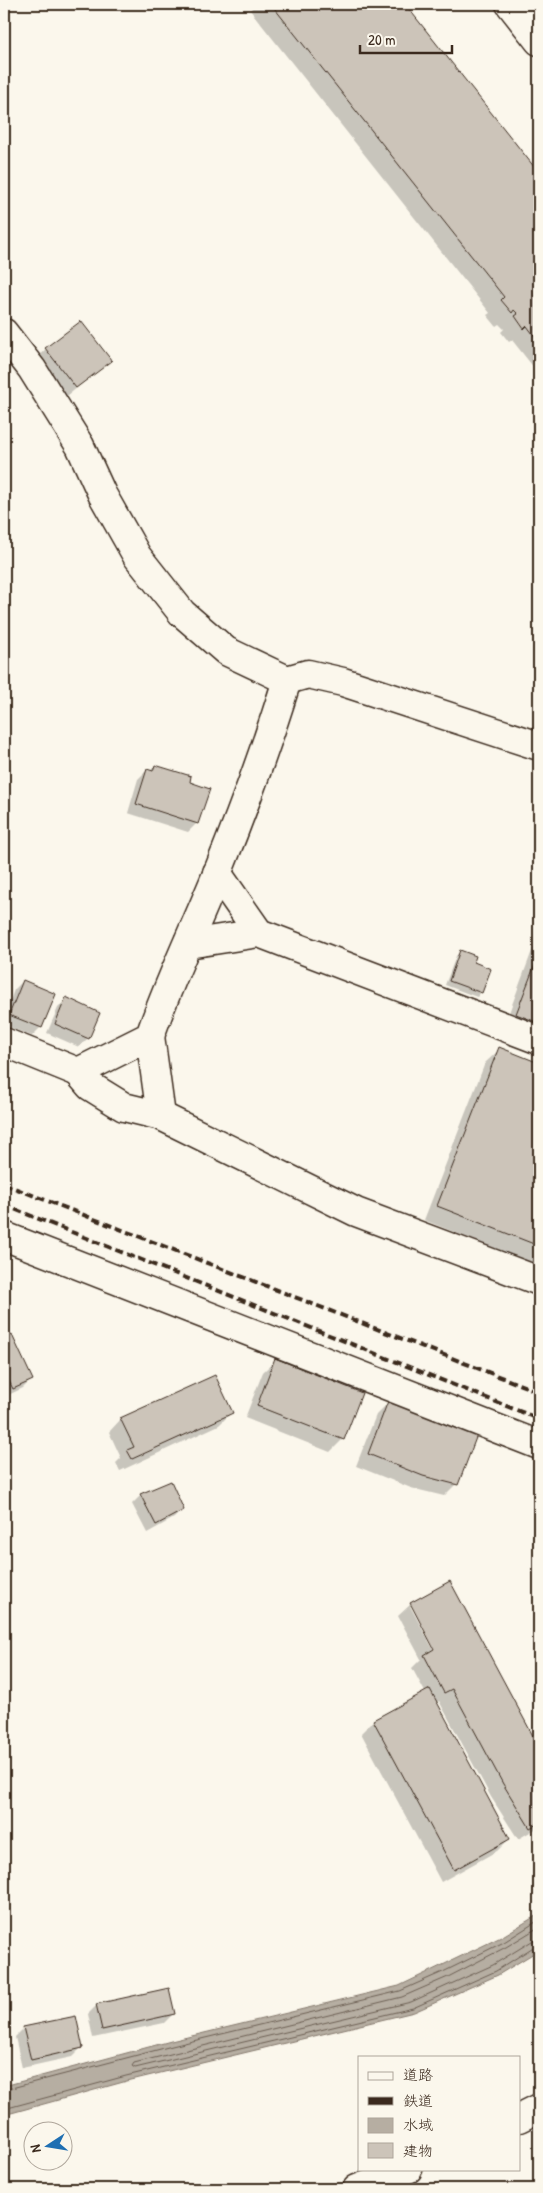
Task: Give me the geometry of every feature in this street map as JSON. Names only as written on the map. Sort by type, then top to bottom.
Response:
[{"type":"street","points":[[510,4],[539,41]]},
{"type":"street","points":[[4,333],[32,369],[80,446],[102,494],[137,556],[182,614],[226,651],[287,680],[308,674],[343,682],[539,746]]},
{"type":"street","points":[[161,1116],[150,1036],[162,1001],[217,873],[272,728],[287,680]]},
{"type":"street","points":[[217,873],[259,933]]},
{"type":"street","points":[[188,944],[259,933],[539,1040]]},
{"type":"street","points":[[78,1072],[150,1036]]},
{"type":"street","points":[[4,1042],[78,1072],[90,1086],[124,1107],[161,1116],[356,1212],[539,1281]]},
{"type":"street","points":[[4,1236],[539,1445]]},
{"type":"street","points":[[520,2118],[539,2108]]},
{"type":"street","points":[[358,2189],[406,2170]]},
{"type":"water","points":[[539,1914],[539,1950],[498,1975],[414,2012],[127,2081],[4,2115],[4,2086],[171,2041],[399,1986],[501,1937]]},
{"type":"building","points":[[271,4],[405,4],[539,173],[539,342],[527,326],[524,329],[515,316],[518,314],[514,310],[512,313],[501,300],[504,297]]},
{"type":"building","points":[[81,321],[112,361],[76,388],[45,348]]},
{"type":"building","points":[[155,765],[191,776],[190,782],[210,789],[198,824],[136,804],[147,769],[153,771]]},
{"type":"building","points":[[460,950],[476,956],[474,962],[491,969],[482,993],[449,981]]},
{"type":"building","points":[[539,954],[539,1023],[516,1014]]},
{"type":"building","points":[[23,980],[56,994],[42,1028],[9,1015]]},
{"type":"building","points":[[66,997],[100,1013],[89,1039],[55,1024]]},
{"type":"building","points":[[499,1047],[539,1063],[539,1246],[437,1206]]},
{"type":"building","points":[[12,1335],[33,1380],[13,1389],[4,1371],[4,1339]]},
{"type":"building","points":[[275,1358],[362,1393],[344,1440],[257,1406]]},
{"type":"building","points":[[215,1375],[233,1413],[132,1459],[127,1450],[134,1447],[120,1418]]},
{"type":"building","points":[[388,1401],[477,1435],[458,1485],[423,1476],[368,1454]]},
{"type":"building","points":[[171,1481],[184,1510],[156,1525],[140,1494]]},
{"type":"building","points":[[450,1581],[539,1747],[539,1823],[530,1828],[503,1784],[452,1689],[444,1693],[424,1655],[434,1649],[410,1603]]},
{"type":"building","points":[[430,1689],[510,1839],[454,1870],[373,1720]]},
{"type":"building","points":[[169,1988],[175,2014],[102,2030],[96,2004]]},
{"type":"building","points":[[76,2016],[83,2048],[31,2060],[23,2027]]},
{"type":"railway","points":[[4,1184],[539,1392]]},
{"type":"railway","points":[[4,1205],[539,1419]]}]
